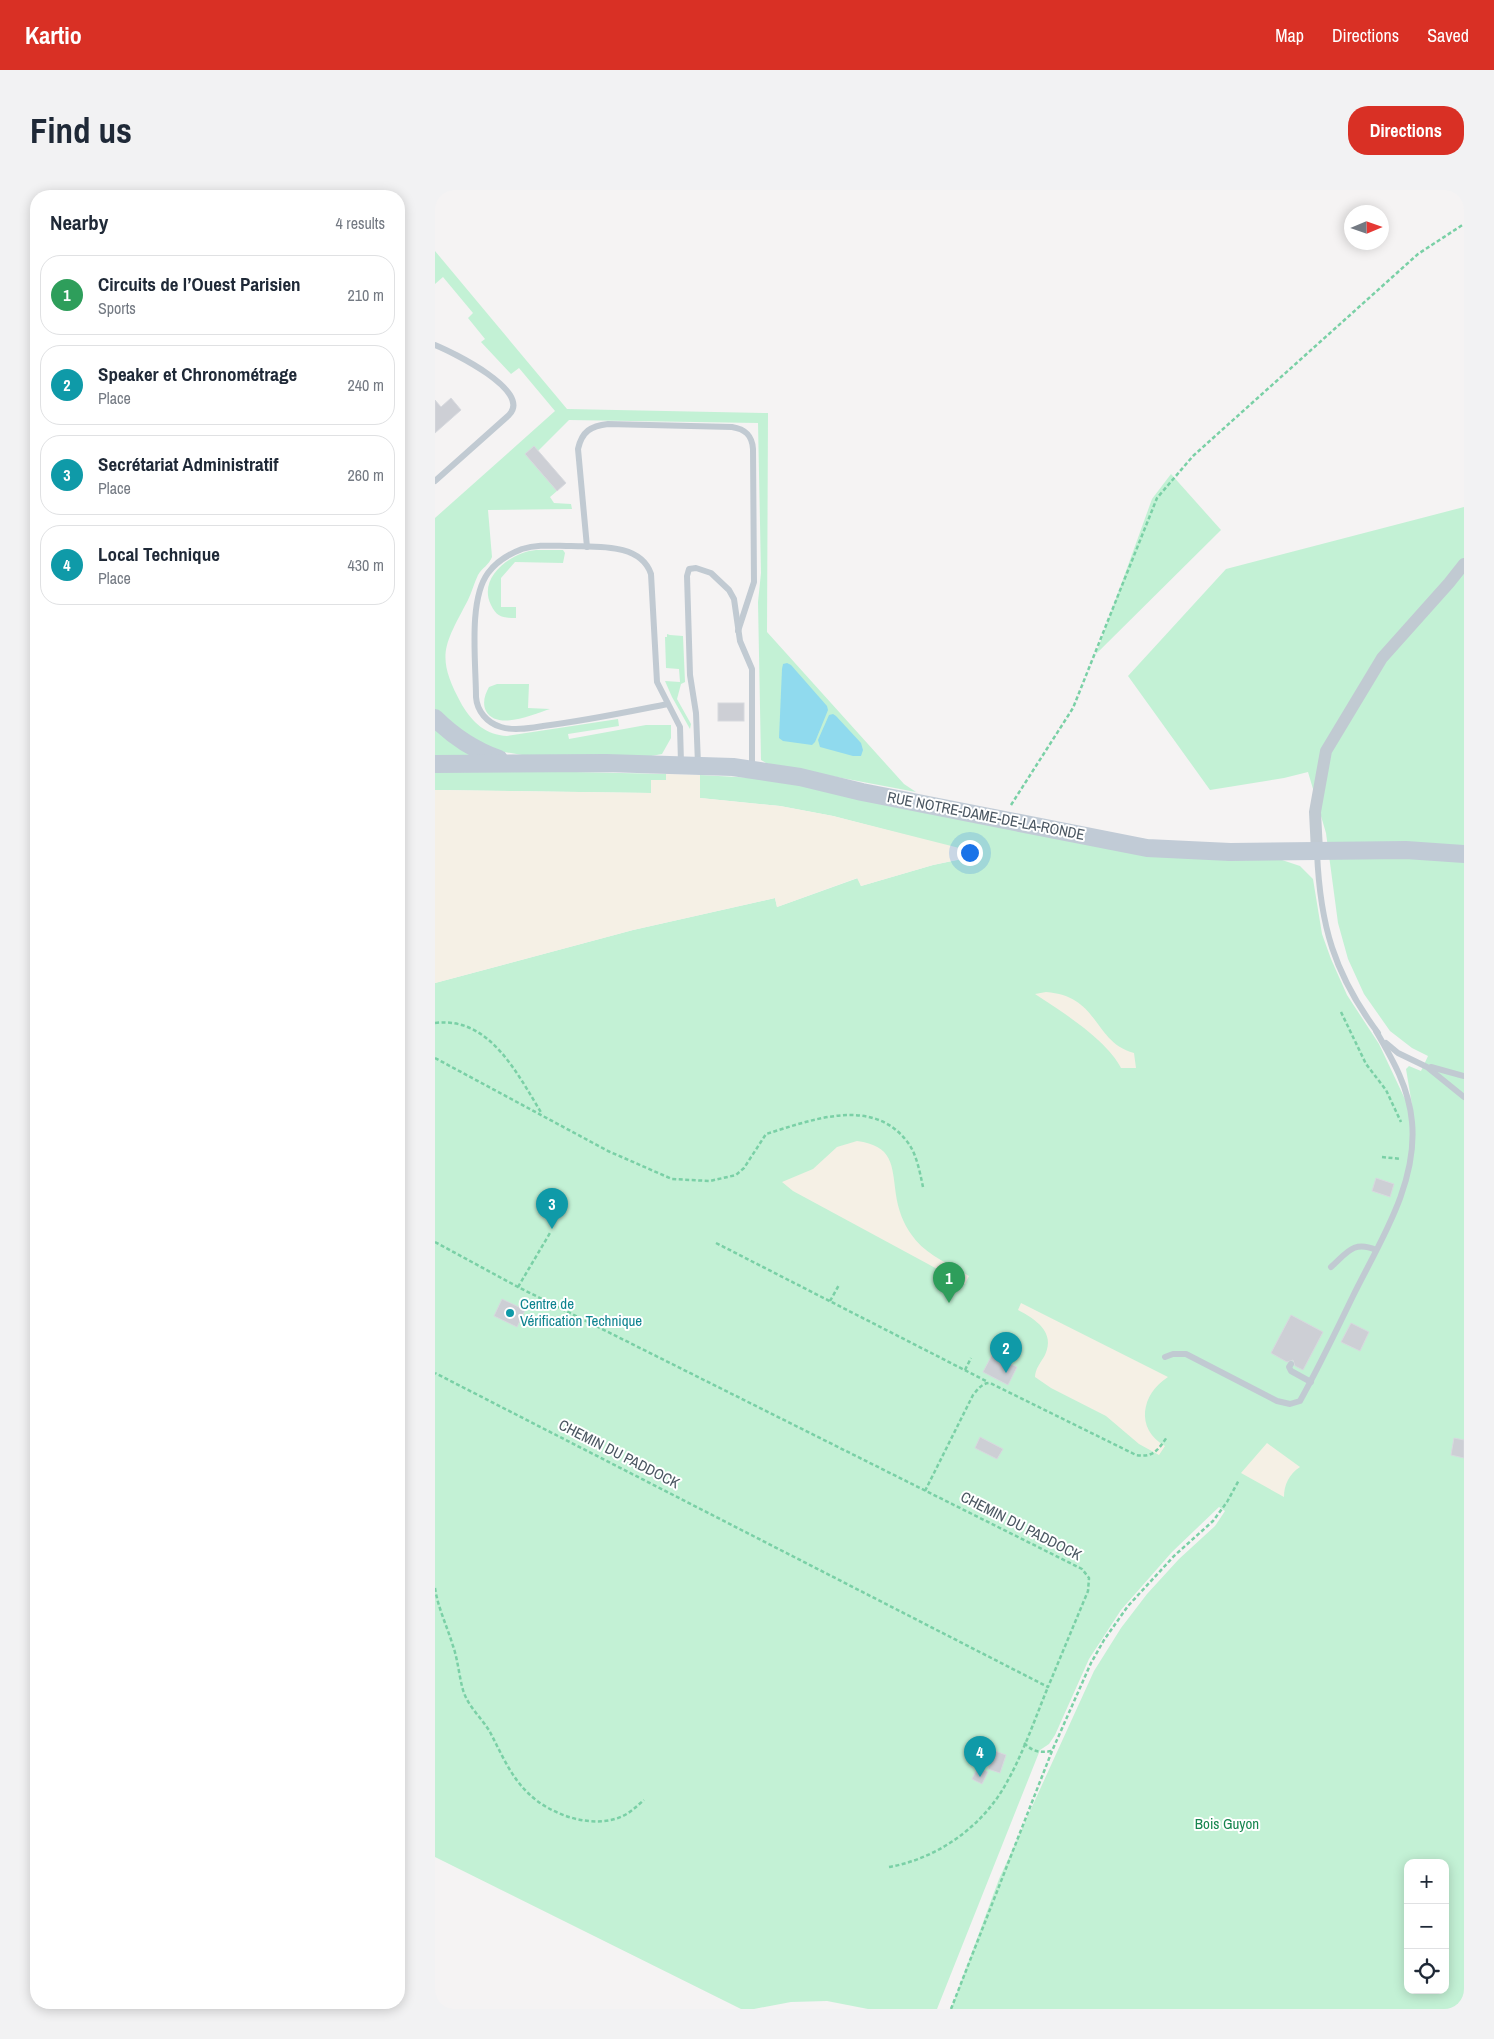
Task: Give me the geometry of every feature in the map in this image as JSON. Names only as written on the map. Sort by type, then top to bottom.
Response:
[{"type":"main road","name":"RUE NOTRE-DAME-DE-LA-RONDE","points":[[435,718],[446,730],[467,745],[509,762]]},
{"type":"main road","name":"RUE NOTRE-DAME-DE-LA-RONDE","points":[[435,764],[509,762],[689,765],[752,770],[800,777],[862,792],[1147,848],[1230,852],[1406,850],[1464,854]]},
{"type":"street","points":[[1317,851],[1315,812],[1327,751],[1382,658],[1464,564]]},
{"type":"lane","points":[[435,345],[493,377],[513,399],[514,406],[509,415],[435,481]]},
{"type":"lane","points":[[587,547],[578,448],[587,429],[593,426],[608,424],[732,427],[745,430],[752,440],[753,449],[754,582],[738,631]]},
{"type":"lane","points":[[668,704],[560,724],[525,728],[497,726],[487,720],[480,711],[476,696],[475,617],[479,591],[489,572],[504,558],[527,548],[540,546],[615,548],[639,558],[649,568],[652,584],[657,682],[680,727],[689,765]]},
{"type":"lane","points":[[689,765],[696,713],[689,675],[687,576],[689,569],[696,568],[711,572],[729,590],[734,599],[738,631],[752,669],[752,770]]},
{"type":"lane","points":[[1165,1358],[1173,1354],[1186,1354],[1271,1398],[1286,1404],[1299,1403],[1376,1250],[1403,1188],[1410,1160],[1412,1132],[1406,1092],[1399,1073],[1376,1031],[1349,990],[1329,943],[1321,907],[1317,851]]},
{"type":"lane","points":[[1376,1031],[1391,1047],[1427,1066],[1464,1097]]},
{"type":"lane","points":[[1427,1066],[1464,1076]]},
{"type":"lane","points":[[1331,1267],[1356,1246],[1376,1250]]},
{"type":"lane","points":[[1291,1364],[1289,1367],[1291,1372],[1311,1382]]},
{"type":"path","points":[[1003,819],[1073,708],[1157,498],[1193,456],[1418,254],[1464,224]]},
{"type":"path","points":[[1341,1012],[1366,1064],[1386,1090],[1401,1122],[1412,1132]]},
{"type":"path","points":[[435,1022],[451,1023],[465,1027],[490,1041],[519,1074],[542,1115]]},
{"type":"path","points":[[435,1058],[608,1151],[663,1176],[680,1181],[717,1180],[736,1175],[743,1168],[766,1134],[826,1117],[851,1114],[870,1116],[891,1126],[909,1144],[919,1169],[923,1187]]},
{"type":"path","points":[[1382,1157],[1410,1160]]},
{"type":"path","points":[[517,1287],[550,1233]]},
{"type":"path","name":"CHEMIN DU PADDOCK","points":[[435,1242],[517,1287],[1082,1569],[1089,1578],[1088,1591],[1048,1687],[435,1373]]},
{"type":"path","points":[[715,1243],[1136,1455],[1146,1456],[1155,1454],[1167,1437]]},
{"type":"path","points":[[830,1301],[839,1285]]},
{"type":"path","points":[[965,1370],[971,1358]]},
{"type":"path","points":[[925,1491],[973,1395],[983,1384],[990,1383]]},
{"type":"path","points":[[951,2009],[1052,1751],[1091,1663],[1117,1620],[1132,1601],[1175,1556],[1213,1521],[1227,1502],[1239,1480]]},
{"type":"path","points":[[435,1588],[437,1605],[456,1654],[463,1691],[472,1709],[488,1730],[516,1779],[528,1793],[546,1808],[570,1817],[591,1821],[610,1820],[622,1816],[644,1800]]},
{"type":"path","points":[[889,1866],[907,1864],[930,1855],[947,1845],[993,1804],[1003,1788],[1048,1687]]},
{"type":"path","points":[[1024,1743],[1034,1752],[1052,1751]]},
{"type":"green space","points":[[435,251],[567,409],[768,413],[767,632],[904,784],[916,792],[778,766],[761,760],[758,602],[761,573],[758,423],[569,420],[538,451],[534,446],[525,454],[557,491],[550,497],[554,503],[571,504],[572,509],[488,510],[492,557],[478,575],[448,641],[446,662],[448,674],[462,705],[471,717],[486,730],[507,736],[618,719],[619,726],[568,734],[569,739],[646,725],[671,725],[671,738],[662,754],[651,756],[528,756],[493,750],[435,714],[435,518],[555,411],[519,368],[511,374],[481,342],[485,339],[468,318],[473,313],[443,277],[435,284]]},
{"type":"green space","points":[[1171,474],[1221,530],[1096,654],[1152,499]]},
{"type":"green space","name":"Bois Guyon","points":[[1464,507],[1464,2009],[951,2009],[999,1879],[1094,1671],[1121,1628],[1147,1594],[1179,1559],[1215,1526],[1225,1511],[1219,1507],[1172,1552],[1121,1610],[1089,1659],[1055,1735],[1049,1744],[1040,1750],[937,2009],[868,2009],[827,2001],[791,2002],[754,2009],[741,2009],[435,1857],[435,983],[633,930],[775,898],[777,907],[858,878],[861,886],[933,865],[982,855],[833,816],[780,806],[700,798],[700,775],[771,779],[858,796],[1279,859],[1300,866],[1313,879],[1322,934],[1347,995],[1379,1044],[1404,1097],[1412,1105],[1406,1069],[1409,1066],[1421,1071],[1428,1056],[1412,1048],[1390,1031],[1364,994],[1348,959],[1338,923],[1326,833],[1308,772],[1284,778],[1210,790],[1128,676],[1226,569]]},
{"type":"green space","points":[[536,550],[563,550],[565,553],[563,563],[515,562],[501,578],[501,607],[516,607],[516,618],[501,616],[493,609],[488,595],[489,585],[493,576],[508,561]]},
{"type":"green space","points":[[667,634],[683,636],[685,682],[681,684],[677,699],[691,724],[690,729],[665,681],[680,682],[679,669],[666,668],[665,637],[667,637]]},
{"type":"green space","points":[[497,684],[529,684],[528,708],[550,709],[516,719],[498,720],[491,717],[484,705],[486,693],[489,687]]},
{"type":"green space","points":[[435,725],[461,745],[472,758],[435,759]]},
{"type":"green space","points":[[435,769],[666,774],[666,780],[651,793],[435,790]]},
{"type":"sand","points":[[666,774],[700,775],[700,798],[780,806],[833,816],[983,854],[933,865],[861,886],[857,878],[777,907],[775,898],[633,930],[435,983],[435,790],[651,793],[651,780],[666,780]]},
{"type":"sand","points":[[1046,992],[1064,995],[1087,1010],[1111,1039],[1121,1047],[1134,1053],[1136,1068],[1121,1068],[1105,1047],[1083,1027],[1035,994]]},
{"type":"sand","points":[[857,1141],[878,1147],[889,1158],[898,1205],[908,1230],[916,1241],[930,1253],[969,1276],[965,1284],[793,1191],[782,1182],[813,1169],[837,1147]]},
{"type":"sand","points":[[1021,1303],[1168,1377],[1152,1393],[1147,1402],[1145,1412],[1149,1430],[1155,1439],[1165,1446],[1159,1455],[1139,1444],[1106,1416],[1051,1388],[1035,1377],[1037,1368],[1048,1347],[1048,1340],[1046,1333],[1037,1322],[1018,1310]]},
{"type":"sand","points":[[1267,1443],[1300,1467],[1288,1480],[1284,1497],[1241,1473]]},
{"type":"water","points":[[783,664],[791,665],[827,706],[828,710],[812,745],[783,741],[779,738],[782,669]]},
{"type":"water","points":[[833,714],[861,743],[863,750],[861,756],[853,756],[820,747],[818,740],[829,715]]},
{"type":"building","points":[[451,398],[461,410],[435,433],[435,400],[441,407]]},
{"type":"building","points":[[534,446],[566,483],[557,491],[525,454]]},
{"type":"building","points":[[718,703],[744,703],[744,721],[718,721]]},
{"type":"building","points":[[1376,1178],[1394,1184],[1390,1197],[1372,1191]]},
{"type":"building","name":"Centre de Vérification Technique","points":[[502,1299],[525,1310],[517,1327],[494,1316]]},
{"type":"building","points":[[1291,1315],[1323,1332],[1303,1370],[1295,1366],[1293,1360],[1287,1362],[1271,1353]]},
{"type":"building","points":[[1351,1323],[1369,1332],[1360,1351],[1341,1342]]},
{"type":"building","points":[[992,1355],[1017,1367],[1008,1385],[983,1372]]},
{"type":"building","points":[[980,1437],[1003,1449],[997,1459],[975,1448]]},
{"type":"building","points":[[1454,1438],[1464,1440],[1464,1458],[1451,1455]]},
{"type":"building","points":[[995,1751],[1006,1755],[1000,1773],[988,1769]]},
{"type":"building","points":[[978,1767],[988,1772],[982,1784],[972,1779]]},
{"type":"place","name":"Secrétariat Administratif","points":[[552,1229]]},
{"type":"place","name":"Circuits de l’Ouest Parisien","points":[[949,1303]]},
{"type":"place","name":"Centre de Vérification Technique","points":[[510,1313]]},
{"type":"place","name":"Speaker et Chronométrage","points":[[1006,1373]]},
{"type":"place","name":"Local Technique","points":[[980,1777]]}]
